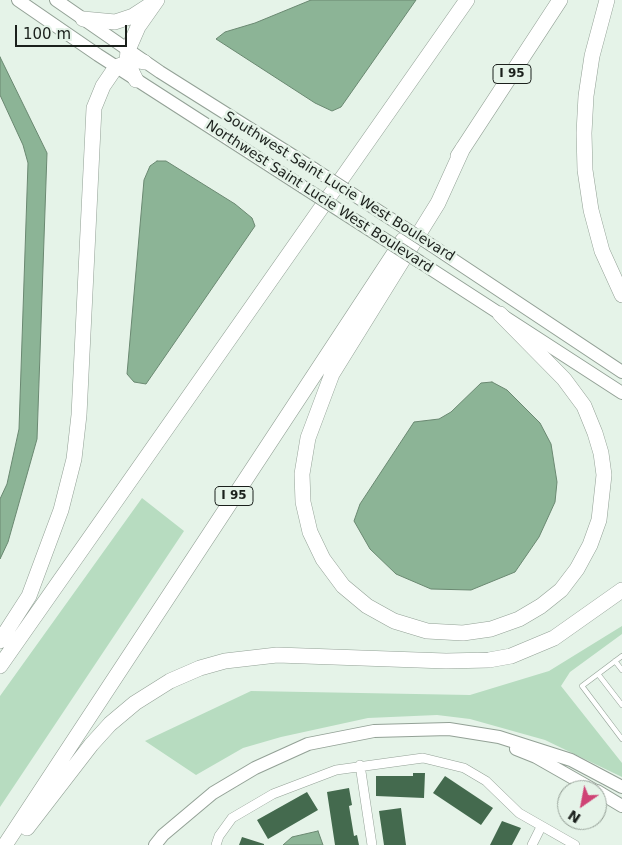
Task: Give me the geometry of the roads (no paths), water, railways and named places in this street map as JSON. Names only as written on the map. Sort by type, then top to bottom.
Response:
[{"type":"highway","points":[[0,666],[467,0]]},
{"type":"highway","name":"I 95","points":[[5,845],[560,0]]},
{"type":"highway","points":[[607,0],[592,56],[586,96],[585,170],[591,210],[602,251],[622,295]]},
{"type":"highway","points":[[0,641],[29,596],[60,510],[74,459],[79,415],[94,108],[103,86],[123,60],[138,26],[155,2]]},
{"type":"highway","points":[[84,19],[115,22],[133,16],[155,2]]},
{"type":"highway","points":[[123,60],[144,62]]},
{"type":"highway","points":[[123,60],[136,80]]},
{"type":"highway","points":[[463,148],[438,203],[332,374],[308,438],[302,474],[303,502],[310,532],[324,559],[343,586],[367,606],[394,621],[427,632],[463,634],[491,629],[519,619],[541,606],[561,590],[577,569],[590,545],[599,520],[603,492],[601,453],[584,406],[564,379],[500,314]]},
{"type":"highway","points":[[14,845],[91,745],[110,724],[135,703],[170,681],[200,668],[253,657],[277,655],[446,661],[490,660],[511,656],[554,638],[622,590]]},
{"type":"main road","points":[[18,0],[123,60]]},
{"type":"main road","points":[[56,0],[84,19],[123,60]]},
{"type":"main road","name":"Southwest Saint Lucie West Boulevard","points":[[144,62],[431,244],[622,372]]},
{"type":"main road","name":"Northwest Saint Lucie West Boulevard","points":[[136,80],[622,393]]},
{"type":"main road","points":[[155,845],[163,835],[213,792],[255,768],[308,744],[374,731],[449,729],[499,737],[572,760],[622,788]]},
{"type":"main road","points":[[449,729],[492,740],[536,757],[577,780]]},
{"type":"main road","points":[[607,797],[622,806]]},
{"type":"street","points":[[216,845],[219,836],[232,818],[273,794],[336,770],[360,765],[423,758],[464,768],[486,781],[519,812],[541,827],[575,845]]},
{"type":"street","points":[[360,765],[372,845]]},
{"type":"street","points":[[532,845],[541,827]]},
{"type":"lane","points":[[622,656],[582,686],[622,739]]},
{"type":"lane","points":[[615,661],[622,670]]},
{"type":"lane","points":[[598,674],[622,705]]}]
